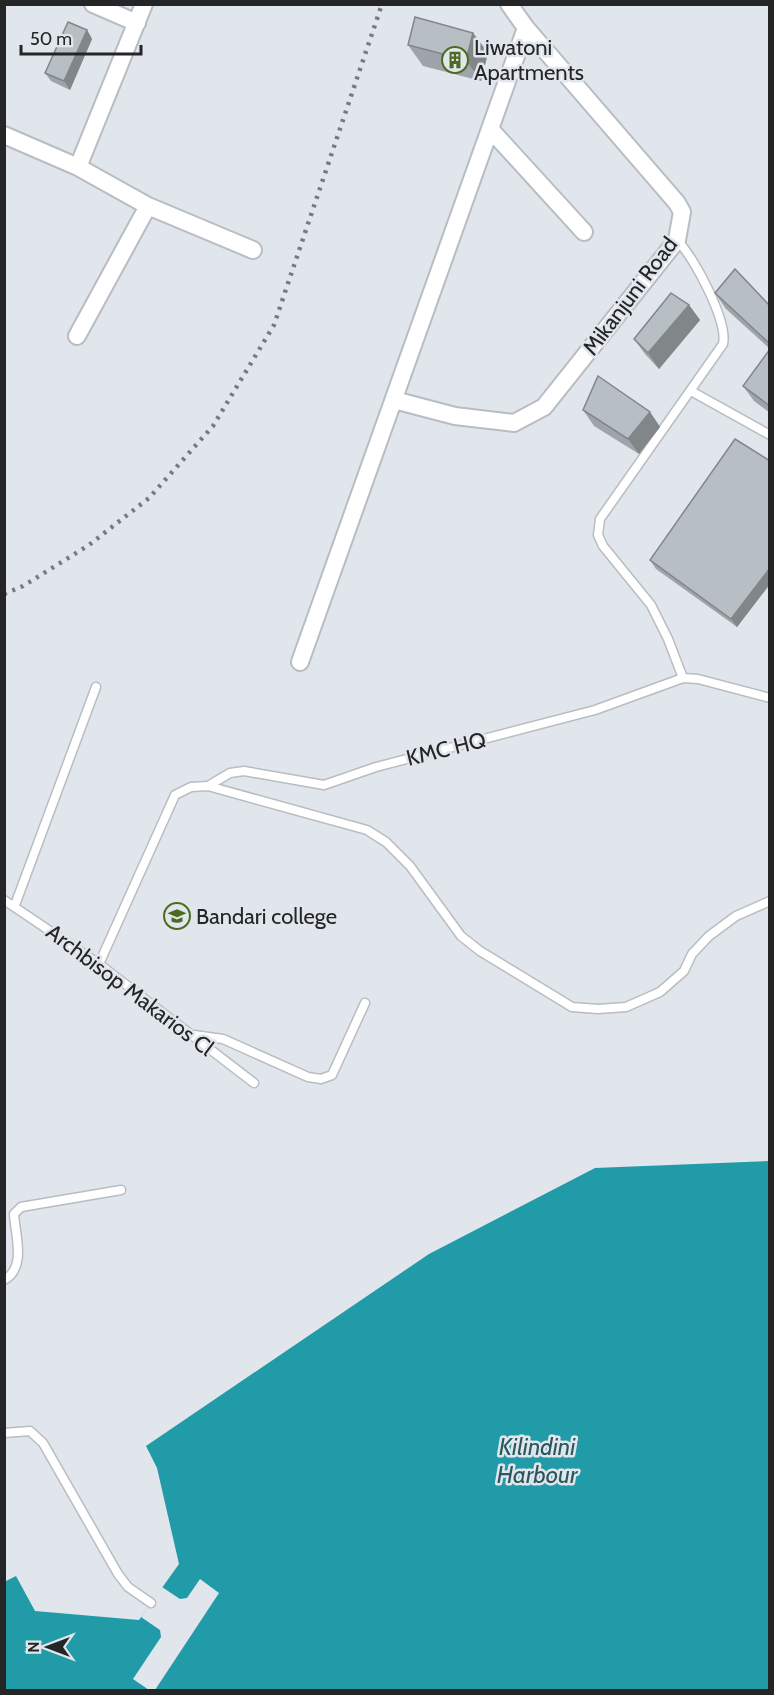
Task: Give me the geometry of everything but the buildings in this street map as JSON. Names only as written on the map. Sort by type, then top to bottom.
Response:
[{"type":"street","points":[[93,4],[137,23]]},
{"type":"street","points":[[78,167],[144,4]]},
{"type":"street","name":"Mikanjuni Road","points":[[393,400],[455,416],[518,423],[544,407],[677,240],[682,212],[677,203],[526,28],[510,4]]},
{"type":"street","points":[[300,662],[526,28]]},
{"type":"street","points":[[490,129],[584,232]]},
{"type":"street","points":[[4,135],[78,167],[148,206],[253,250]]},
{"type":"street","points":[[77,336],[148,206]]},
{"type":"lane","points":[[677,240],[689,252],[725,336],[723,344],[600,519],[598,535],[603,546],[651,605],[668,639],[683,678]]},
{"type":"lane","points":[[691,392],[770,435]]},
{"type":"lane","name":"KMC HQ","points":[[208,786],[230,773],[243,771],[324,785],[376,767],[595,710],[683,678],[706,681],[770,698]]},
{"type":"lane","points":[[15,905],[96,687]]},
{"type":"lane","points":[[99,964],[175,795],[191,787],[208,786],[367,830],[386,842],[410,866],[461,936],[480,951],[572,1006],[598,1009],[626,1007],[660,992],[684,971],[692,954],[709,936],[736,916],[770,901]]},
{"type":"lane","name":"Archbisop Makarios Cl","points":[[4,900],[15,905],[99,964],[254,1083]]},
{"type":"lane","points":[[190,1034],[223,1039],[308,1077],[321,1079],[332,1075],[365,1003]]},
{"type":"lane","points":[[4,1280],[15,1269],[18,1257],[14,1214],[21,1207],[121,1190]]},
{"type":"lane","points":[[4,1433],[30,1431],[43,1443],[118,1574],[128,1587],[151,1603]]},
{"type":"water","name":"Kilindini Harbour","points":[[769,1161],[769,1690],[5,1690],[4,1582],[16,1576],[35,1611],[139,1620],[179,1564],[157,1468],[146,1446],[429,1254],[595,1168]]},
{"type":"pier","points":[[200,1579],[219,1593],[155,1690],[149,1690],[133,1679],[161,1637],[160,1630],[141,1617],[162,1587],[180,1599],[187,1598]]},
{"type":"railway","points":[[4,594],[23,586],[89,545],[149,498],[213,426],[274,325],[382,4]]},
{"type":"place","name":"Liwatoni Apartments","points":[[455,60]]},
{"type":"place","name":"Bandari college","points":[[177,916]]}]
